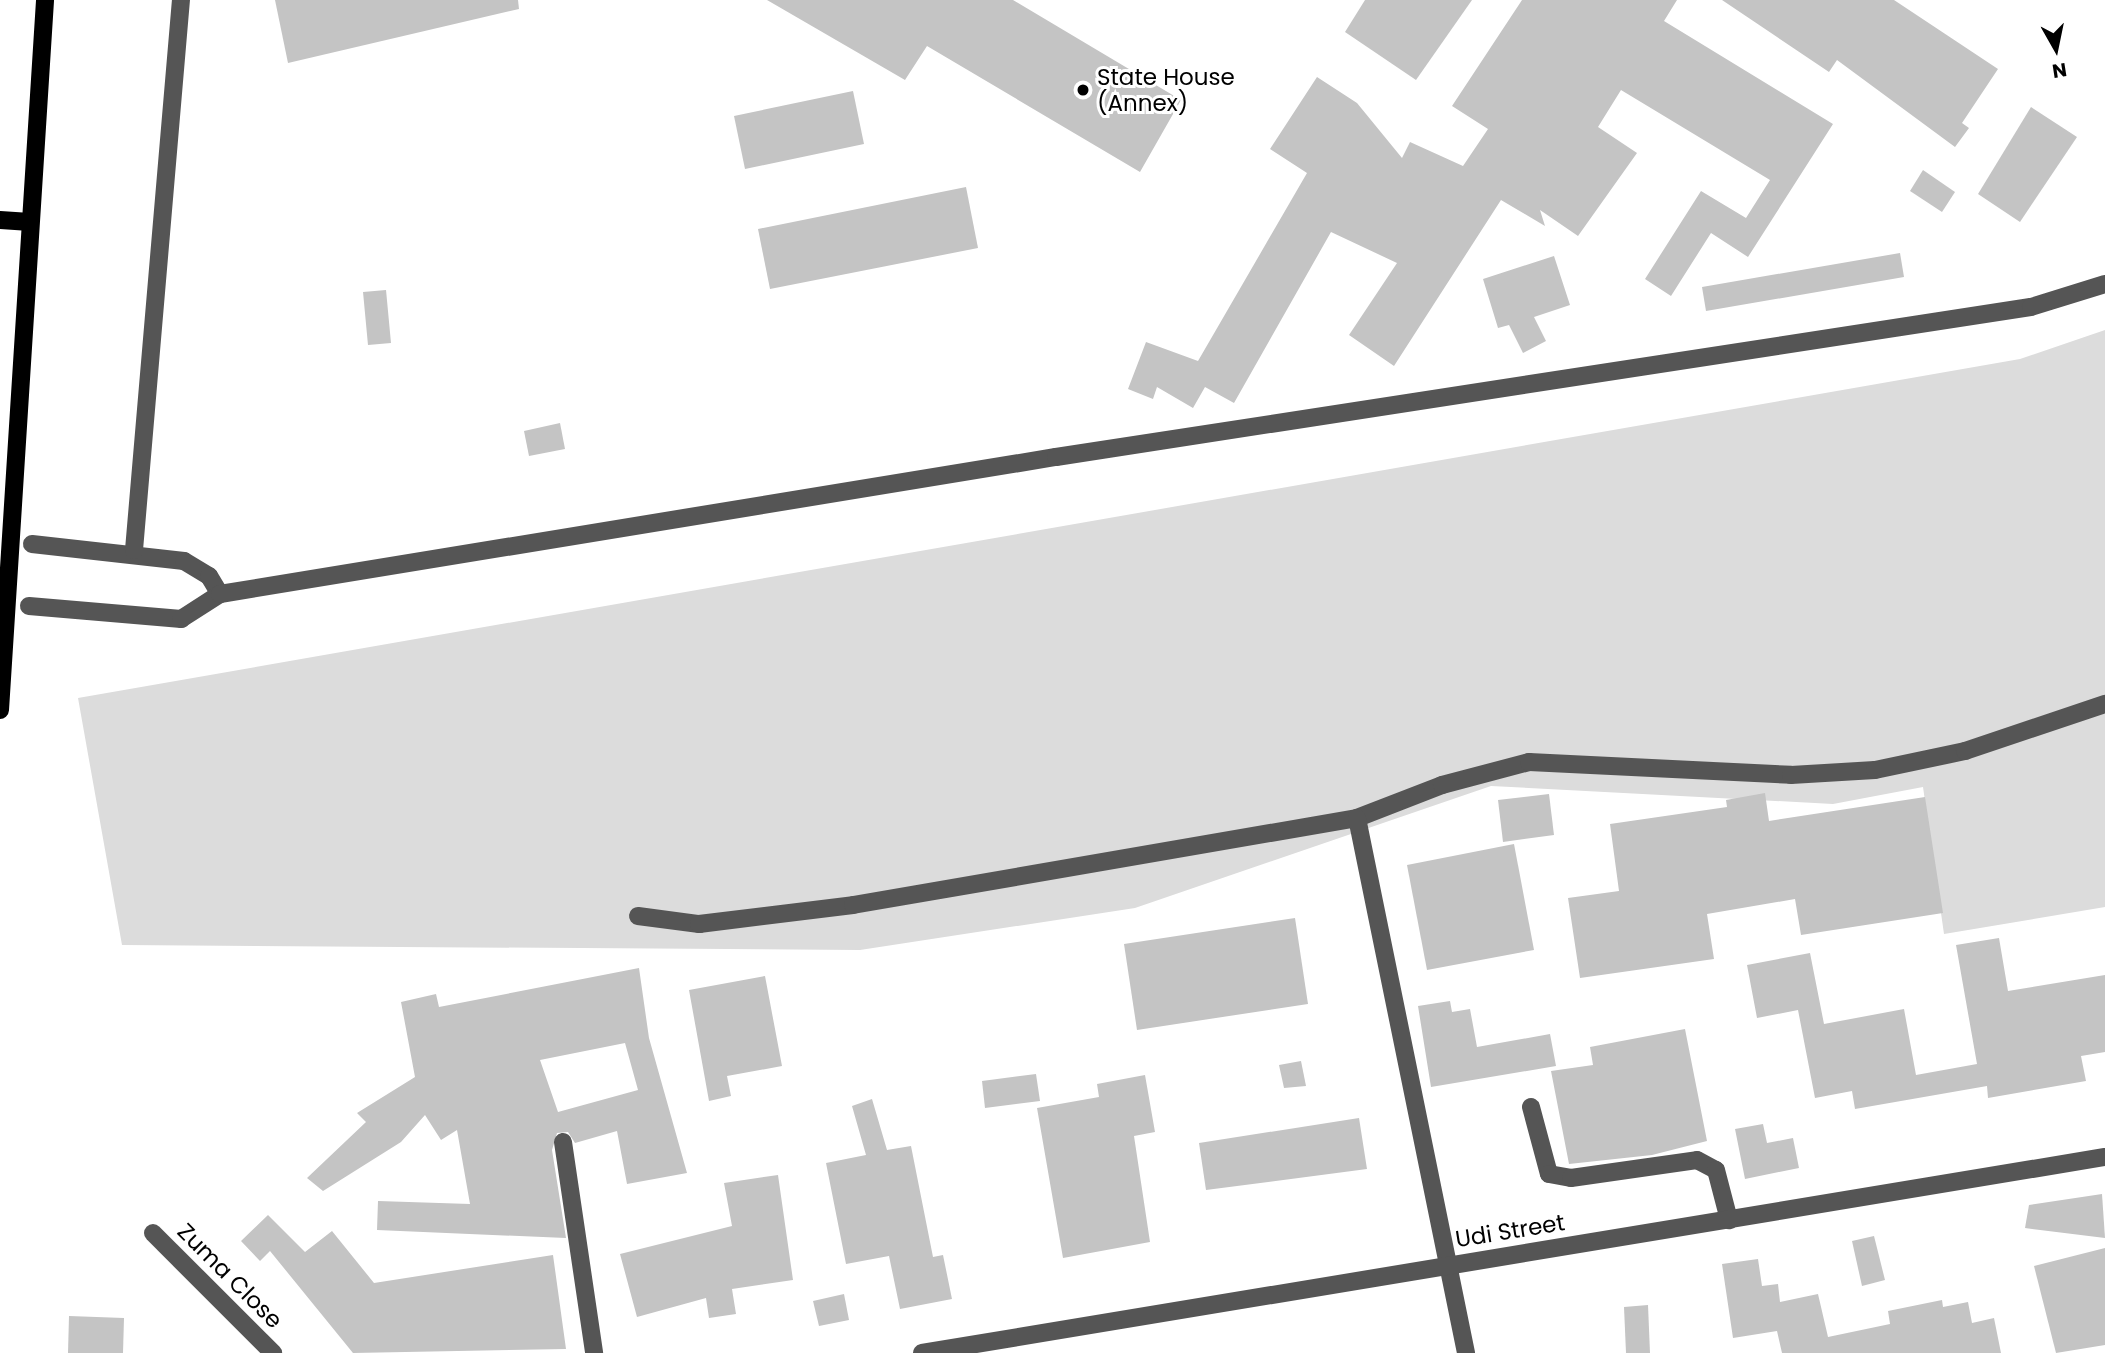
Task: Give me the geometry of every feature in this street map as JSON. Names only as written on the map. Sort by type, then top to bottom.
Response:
[{"type":"main road","points":[[0,710],[45,0]]},
{"type":"main road","points":[[0,220],[30,222]]},
{"type":"street","points":[[134,550],[181,0]]},
{"type":"street","points":[[29,606],[181,619],[220,594],[1056,457],[2031,307],[2105,284]]},
{"type":"street","points":[[32,544],[134,550],[184,561],[209,576],[220,594]]},
{"type":"street","points":[[638,916],[699,924],[853,905],[1357,818],[1442,785],[1529,762],[1791,775],[1875,770],[1965,751],[2105,704]]},
{"type":"street","points":[[1357,818],[1444,1267],[1466,1353]]},
{"type":"street","points":[[1531,1107],[1549,1174],[1571,1178],[1697,1160],[1716,1170],[1729,1220]]},
{"type":"street","points":[[563,1142],[594,1353]]},
{"type":"street","name":"Udi Street","points":[[922,1353],[2105,1157]]},
{"type":"street","name":"Zuma Close","points":[[153,1233],[273,1353]]},
{"type":"shaded area","points":[[2105,330],[2105,907],[1944,934],[1923,787],[1833,804],[1491,786],[1135,908],[860,950],[122,945],[78,698],[2020,359]]},
{"type":"building","points":[[275,0],[518,0],[519,9],[288,63]]},
{"type":"building","name":"State House (Annex)","points":[[767,0],[1013,0],[1181,100],[1140,172],[927,46],[905,80]]},
{"type":"building","points":[[1365,0],[1472,0],[1416,80],[1345,32]]},
{"type":"building","points":[[1522,0],[1677,0],[1664,21],[1833,124],[1748,257],[1711,233],[1671,296],[1645,279],[1701,191],[1746,218],[1770,180],[1621,90],[1598,127],[1637,153],[1578,236],[1540,210],[1545,226],[1501,200],[1394,366],[1349,335],[1397,263],[1331,232],[1234,403],[1205,387],[1193,408],[1157,387],[1153,399],[1128,389],[1146,342],[1198,361],[1307,173],[1270,149],[1317,77],[1357,103],[1402,158],[1410,142],[1463,166],[1488,129],[1452,106]]},
{"type":"building","points":[[1722,0],[1894,0],[1998,69],[1962,123],[1969,128],[1955,147],[1837,60],[1829,72]]},
{"type":"building","points":[[853,91],[864,144],[745,169],[734,116]]},
{"type":"building","points":[[2031,107],[2077,137],[2020,222],[1978,194]]},
{"type":"building","points":[[1923,170],[1955,192],[1942,212],[1910,191]]},
{"type":"building","points":[[966,187],[978,248],[770,289],[758,229]]},
{"type":"building","points":[[1900,253],[1904,277],[1706,311],[1702,287]]},
{"type":"building","points":[[1554,256],[1570,305],[1534,317],[1546,341],[1523,353],[1509,325],[1498,328],[1483,279]]},
{"type":"building","points":[[386,290],[391,343],[368,345],[363,292]]},
{"type":"building","points":[[560,423],[565,449],[529,456],[524,431]]},
{"type":"building","points":[[1765,793],[1769,821],[1925,797],[1943,913],[1801,935],[1795,899],[1707,914],[1714,959],[1580,978],[1568,898],[1619,891],[1610,824],[1727,807],[1726,800]]},
{"type":"building","points":[[1549,794],[1554,835],[1503,842],[1498,800]]},
{"type":"building","points":[[1514,844],[1534,950],[1427,970],[1407,865]]},
{"type":"building","points":[[1295,918],[1308,1004],[1137,1030],[1124,944]]},
{"type":"building","points":[[1999,938],[2008,991],[2105,975],[2105,1052],[2081,1056],[2086,1081],[1988,1098],[1987,1086],[1855,1109],[1852,1091],[1815,1098],[1798,1010],[1757,1018],[1747,965],[1810,953],[1824,1024],[1904,1009],[1916,1075],[1977,1064],[1956,945]]},
{"type":"building","points":[[639,968],[649,1038],[687,1173],[627,1184],[617,1131],[575,1143],[568,1132],[557,1133],[552,1150],[566,1238],[377,1230],[378,1201],[470,1204],[457,1130],[441,1140],[425,1115],[401,1142],[323,1191],[307,1178],[366,1122],[357,1113],[415,1077],[401,1002],[436,994],[439,1007]],"holes":[[[625,1043],[638,1090],[558,1112],[540,1060]]]},
{"type":"building","points":[[765,976],[782,1066],[727,1076],[731,1096],[709,1101],[689,990]]},
{"type":"building","points":[[1450,1001],[1452,1012],[1470,1009],[1477,1047],[1550,1034],[1556,1066],[1431,1087],[1418,1006]]},
{"type":"building","points":[[1685,1029],[1707,1141],[1652,1155],[1569,1164],[1551,1071],[1593,1065],[1590,1047]]},
{"type":"building","points":[[1301,1061],[1306,1086],[1284,1088],[1279,1065]]},
{"type":"building","points":[[1036,1074],[1040,1101],[985,1108],[982,1081]]},
{"type":"building","points":[[1145,1075],[1155,1132],[1134,1136],[1150,1242],[1063,1258],[1037,1108],[1099,1097],[1097,1084]]},
{"type":"building","points":[[872,1099],[887,1150],[911,1146],[933,1257],[943,1255],[952,1299],[900,1309],[889,1256],[846,1264],[826,1163],[866,1155],[852,1106]]},
{"type":"building","points":[[1359,1118],[1367,1169],[1206,1190],[1199,1143]]},
{"type":"building","points":[[1763,1124],[1767,1143],[1793,1138],[1799,1168],[1745,1179],[1735,1129]]},
{"type":"building","points":[[778,1175],[793,1280],[732,1289],[736,1314],[709,1318],[706,1298],[637,1317],[620,1254],[732,1226],[724,1183]]},
{"type":"building","points":[[2102,1194],[2105,1238],[2025,1228],[2029,1205]]},
{"type":"building","points":[[268,1215],[305,1252],[332,1231],[374,1283],[553,1255],[566,1349],[353,1353],[270,1251],[260,1261],[241,1241]]},
{"type":"building","points":[[1874,1236],[1885,1280],[1862,1286],[1852,1241]]},
{"type":"building","points":[[2105,1248],[2105,1345],[2056,1353],[2034,1266]]},
{"type":"building","points":[[1758,1259],[1762,1286],[1778,1284],[1780,1302],[1818,1294],[1828,1337],[1890,1324],[1888,1311],[1942,1300],[1943,1307],[1968,1302],[1972,1323],[1994,1318],[2001,1353],[1782,1353],[1777,1331],[1733,1338],[1722,1264]]},
{"type":"building","points":[[844,1294],[849,1320],[819,1326],[813,1301]]},
{"type":"building","points":[[1648,1305],[1650,1353],[1626,1353],[1624,1307]]},
{"type":"building","points":[[69,1316],[124,1318],[123,1353],[68,1353]]},
{"type":"place","name":"State House (Annex)","points":[[1083,90]]}]
